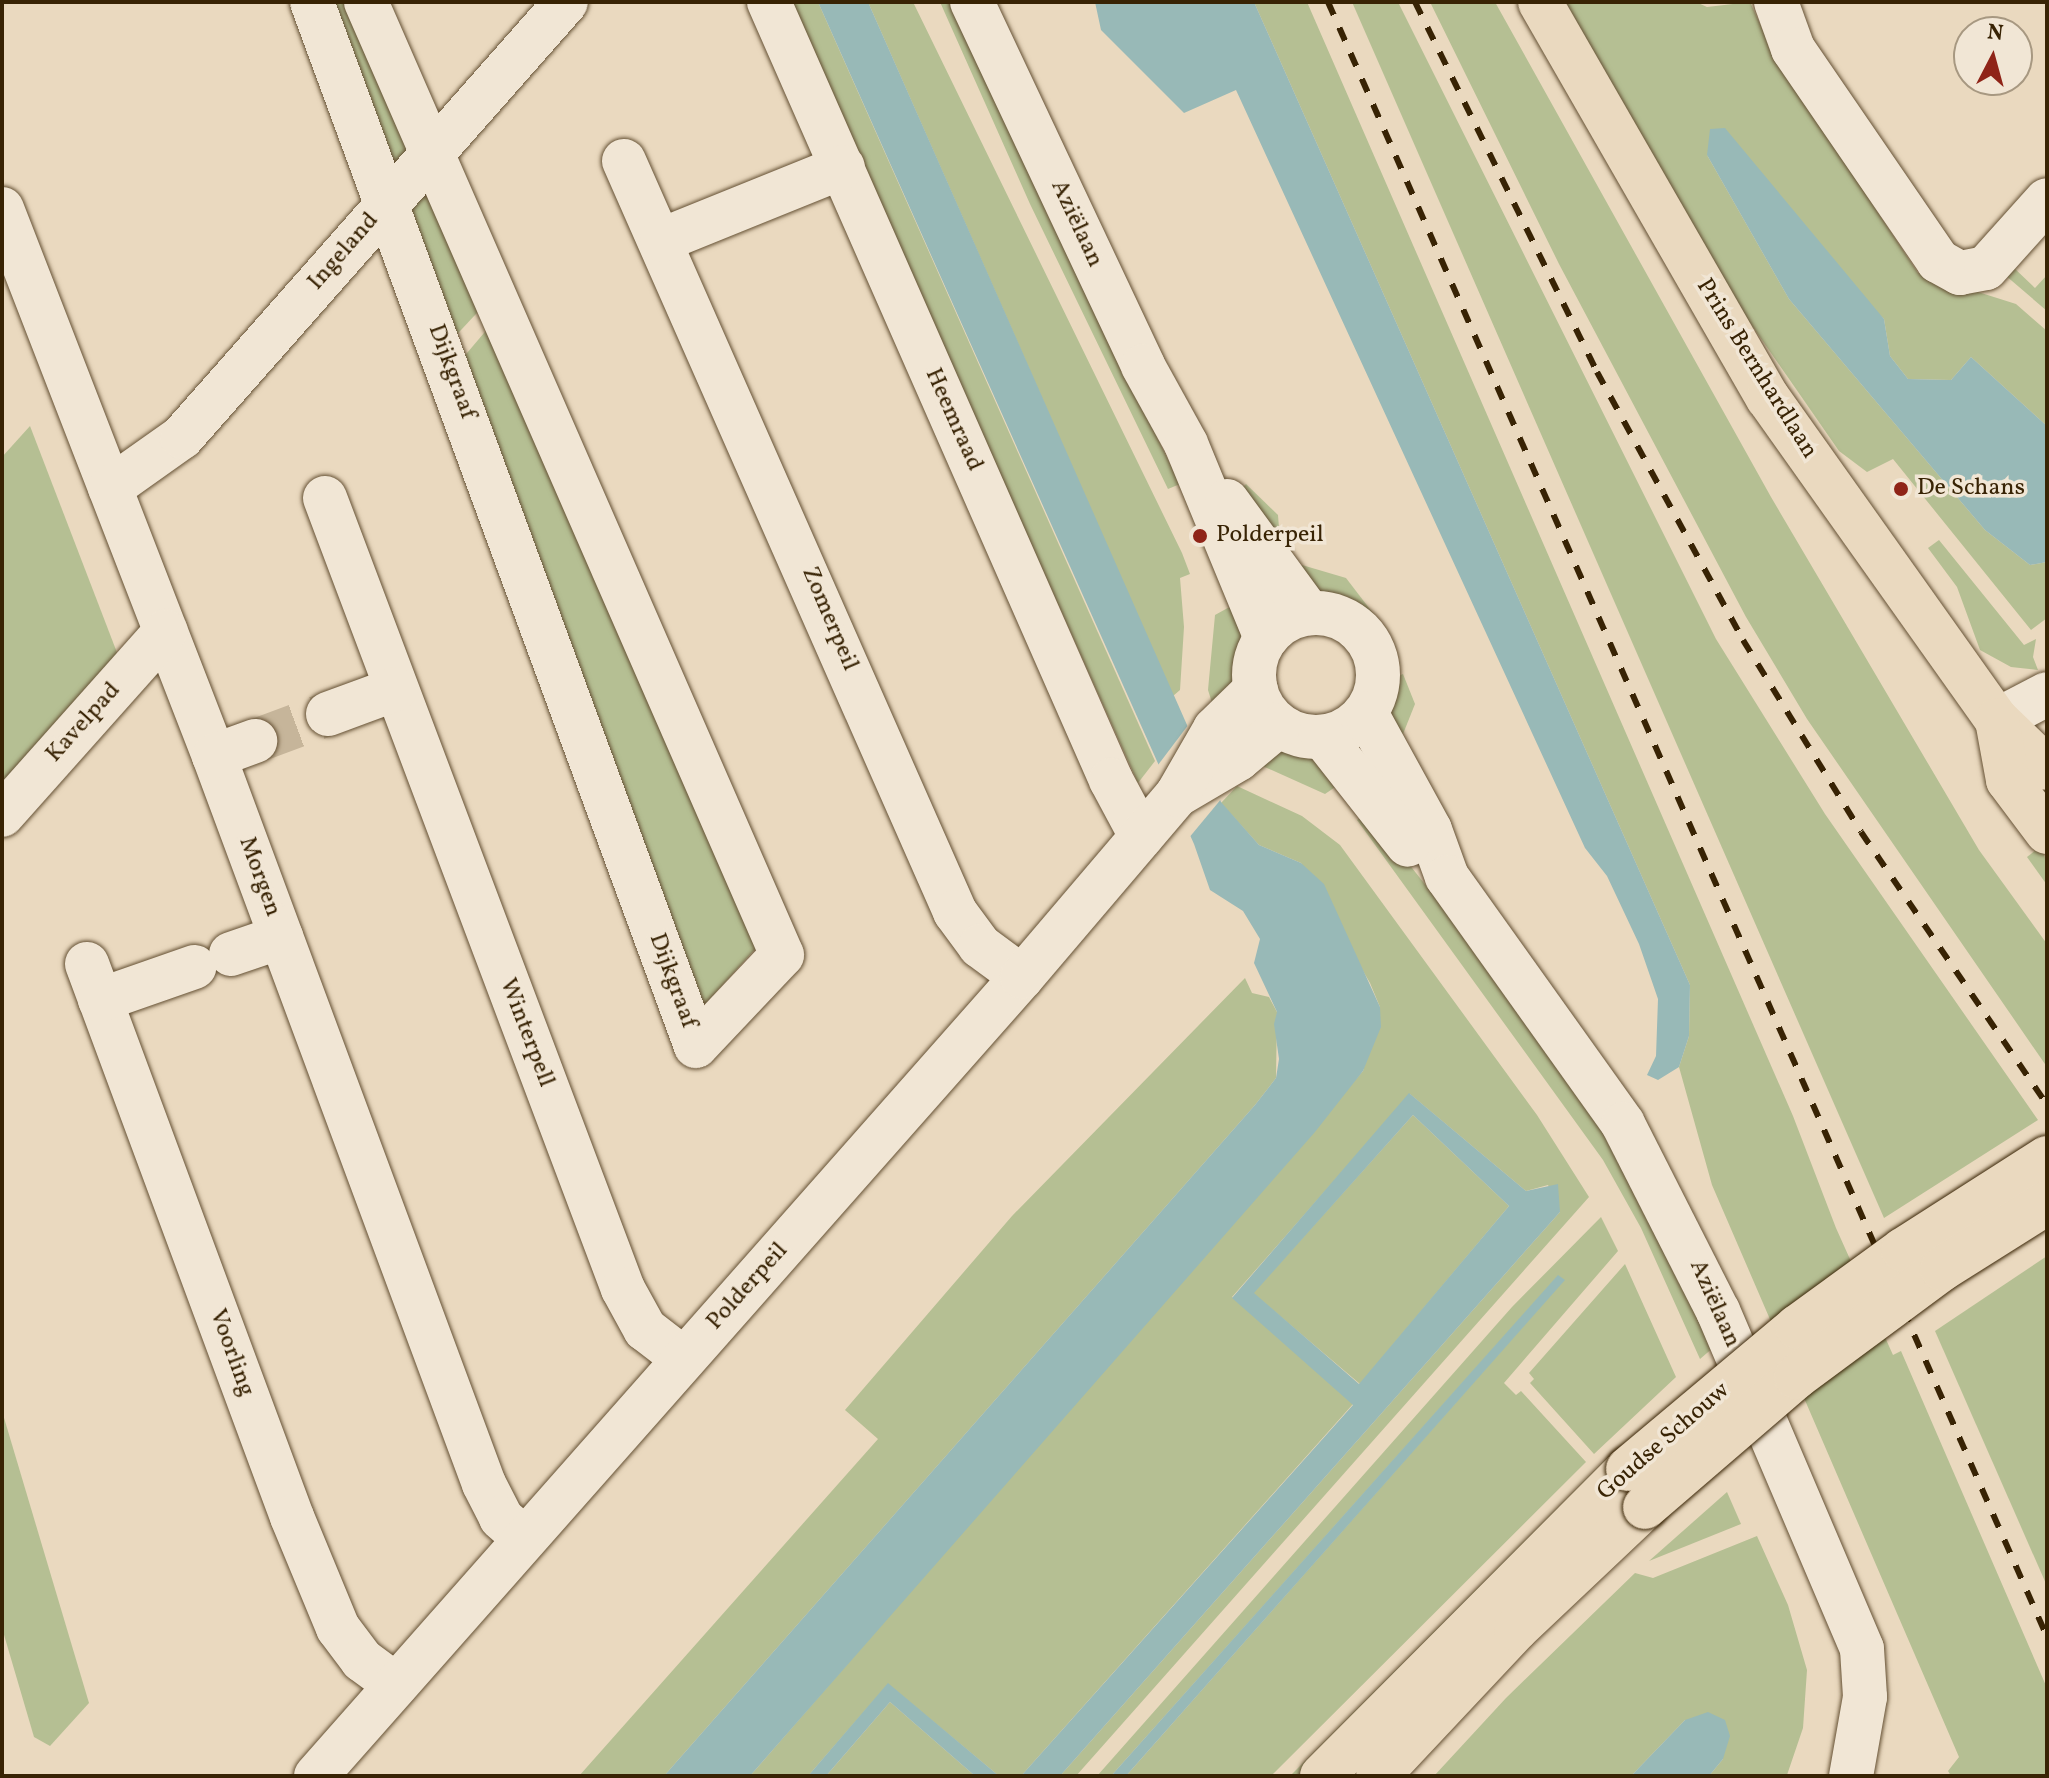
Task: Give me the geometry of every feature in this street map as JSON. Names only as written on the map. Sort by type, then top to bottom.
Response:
[{"type":"main road","name":"Prins Bernhardlaan","points":[[1540,2],[1768,398],[1997,720],[2035,763],[2047,832]]},
{"type":"main road","name":"Goudse Schouw","points":[[1322,1776],[1637,1488],[1797,1327],[1903,1250],[2047,1158]]},
{"type":"main road","name":"Goudse Schouw","points":[[1378,1776],[1516,1629],[1637,1488],[1796,1377],[1942,1269],[2047,1203]]},
{"type":"street","name":"Dijkgraaf","points":[[312,2],[388,201],[696,1046],[782,955],[430,155],[366,2]]},
{"type":"street","name":"Ingeland","points":[[110,488],[182,437],[566,2]]},
{"type":"street","name":"Heemraad","points":[[769,2],[1105,766],[1141,836]]},
{"type":"street","name":"Aziëlaan","points":[[972,2],[1143,366],[1186,444],[1266,638]]},
{"type":"street","points":[[1776,2],[1793,49],[1938,261],[1960,273],[1986,268],[2047,200]]},
{"type":"street","name":"Zomerpeil","points":[[624,161],[662,240],[955,912],[980,946],[1022,977]]},
{"type":"street","points":[[662,240],[843,167]]},
{"type":"street","name":"Morgen","points":[[2,209],[214,756],[484,1484],[501,1518],[524,1538]]},
{"type":"street","name":"Aziëlaan","points":[[1186,444],[1309,613]]},
{"type":"street","name":"Winterpell","points":[[325,498],[623,1289],[645,1329],[684,1359]]},
{"type":"street","points":[[1309,613],[1336,616],[1368,640],[1378,677],[1366,713],[1354,724],[1323,737],[1279,725],[1256,689],[1255,663],[1266,638],[1285,621],[1309,613]]},
{"type":"street","name":"Kavelpad","points":[[2,815],[166,631]]},
{"type":"street","points":[[328,714],[396,689]]},
{"type":"street","name":"Polderpeil","points":[[316,1776],[1022,977],[1190,781],[1256,689]]},
{"type":"street","points":[[1997,720],[2047,694]]},
{"type":"street","name":"Aziëlaan","points":[[1366,713],[1430,830],[1447,877]]},
{"type":"street","name":"Polderpeil","points":[[1190,781],[1279,725]]},
{"type":"street","name":"Aziëlaan","points":[[1323,737],[1409,845],[1447,877],[1623,1124],[1718,1311],[1862,1649],[1864,1708],[1851,1776]]},
{"type":"street","points":[[214,756],[255,741]]},
{"type":"street","name":"Voorling","points":[[281,937],[212,960],[94,982],[338,1628],[362,1660],[396,1685]]},
{"type":"green space","points":[[322,2],[356,2],[416,146],[389,176]]},
{"type":"green space","points":[[789,2],[818,2],[1155,761],[1138,783]]},
{"type":"green space","points":[[868,2],[913,2],[1182,553],[1190,574],[1180,578],[1184,627],[1180,690],[1173,696]]},
{"type":"green space","points":[[940,2],[954,2],[1050,220],[1180,484],[1168,489],[1030,204]]},
{"type":"green space","points":[[1254,2],[1307,2],[1793,1116],[1836,1228],[1893,1355],[1901,1351],[2047,1688],[2047,1776],[1951,1776],[1948,1771],[1959,1757],[1712,1185],[1679,1067],[1689,1036],[1690,985]]},
{"type":"green space","points":[[1352,2],[1398,2],[1716,639],[1825,814],[2038,1120],[1884,1218]]},
{"type":"green space","points":[[1430,2],[1495,2],[1771,497],[1979,850],[2047,944],[2047,1067],[1807,719],[1746,617],[1559,264]]},
{"type":"green space","points":[[1566,2],[1696,2],[1707,7],[1750,2],[1776,59],[1918,273],[2016,304],[2047,331],[2047,426],[1971,357],[1951,380],[1908,379],[1890,356],[1884,319],[1707,155],[1789,299],[1985,530],[2030,565],[2047,562],[2047,618],[2031,630],[1893,459],[1867,472],[1839,451],[1703,255]]},
{"type":"green space","points":[[433,178],[489,300],[447,345],[400,215]]},
{"type":"green space","points":[[2013,267],[2035,288],[2047,275],[2047,311],[2005,275]]},
{"type":"green space","points":[[495,320],[766,937],[698,1012],[456,366]]},
{"type":"green space","points":[[30,426],[121,663],[2,797],[2,457]]},
{"type":"green space","points":[[1246,484],[1278,515],[1279,528],[1270,536],[1240,490]]},
{"type":"green space","points":[[1939,540],[2024,645],[2036,639],[2033,657],[2038,670],[2011,667],[1980,650],[1957,587],[1928,548]]},
{"type":"green space","points":[[1302,565],[1346,578],[1379,621],[1320,595],[1291,569]]},
{"type":"green space","points":[[1235,604],[1244,625],[1238,671],[1232,689],[1213,706],[1208,690],[1215,615]]},
{"type":"green space","points":[[1403,674],[1415,704],[1401,739],[1387,712],[1392,679]]},
{"type":"green space","points":[[1274,747],[1312,754],[1344,781],[1325,794],[1258,764]]},
{"type":"green space","points":[[1237,786],[1302,816],[1340,845],[1537,1115],[1589,1197],[1076,1776],[1060,1776],[1560,1212],[1548,1185],[1526,1191],[1410,1094],[1232,1297],[1353,1404],[1021,1776],[999,1776],[888,1684],[808,1776],[750,1776],[1363,1071],[1380,1007],[1370,983],[1301,863],[1259,845],[1221,803]]},
{"type":"green space","points":[[1368,812],[1464,934],[1618,1152],[1714,1347],[1700,1359],[1641,1228],[1603,1160],[1357,820]]},
{"type":"green space","points":[[2041,846],[2047,864],[2047,885],[2027,857]]},
{"type":"green space","points":[[1245,978],[1252,993],[1269,997],[1277,1012],[1276,1078],[1255,1105],[664,1776],[579,1776],[878,1439],[845,1410],[1012,1216]]},
{"type":"green space","points":[[1413,1115],[1509,1206],[1360,1384],[1253,1293]]},
{"type":"green space","points":[[1601,1217],[1618,1251],[1504,1383],[1516,1395],[1521,1391],[1586,1462],[1271,1776],[1126,1776],[1564,1280],[1558,1276],[1111,1776],[1097,1776],[1512,1307]]},
{"type":"green space","points":[[2047,1256],[2047,1586],[1935,1331]]},
{"type":"green space","points":[[1625,1264],[1676,1377],[1594,1454],[1530,1383],[1534,1379],[1529,1373]]},
{"type":"green space","points":[[2,1411],[89,1703],[50,1746],[34,1737],[2,1628]]},
{"type":"green space","points":[[1611,1454],[1617,1456],[1303,1776],[1290,1776]]},
{"type":"green space","points":[[1727,1492],[1741,1524],[1649,1561]]},
{"type":"green space","points":[[1757,1536],[1788,1605],[1807,1670],[1803,1728],[1787,1775],[1709,1776],[1723,1759],[1685,1720],[1631,1776],[1434,1776],[1506,1698],[1635,1573],[1653,1578]]},
{"type":"green space","points":[[890,1702],[975,1776],[826,1776]]},
{"type":"water","points":[[818,2],[868,2],[1221,802],[1259,845],[1301,863],[1324,884],[1380,1007],[1381,1027],[1363,1071],[1315,1132],[750,1776],[664,1776],[1255,1105],[1276,1078],[1279,1059],[1274,1024],[1277,1012],[1254,963],[1260,939],[1243,911],[1210,890],[1194,844]]},
{"type":"water","points":[[1095,2],[1254,2],[1690,985],[1689,1036],[1679,1067],[1658,1080],[1647,1075],[1656,1056],[1658,999],[1639,944],[1607,876],[1585,848],[1236,90],[1184,113],[1101,30]]},
{"type":"water","points":[[1725,128],[1884,319],[1890,356],[1908,379],[1951,380],[1971,357],[2047,426],[2047,562],[2030,565],[1985,530],[1789,299],[1707,155],[1710,129]]},
{"type":"water","points":[[1409,1093],[1526,1191],[1558,1184],[1560,1212],[1060,1776],[1021,1776],[1353,1405],[1232,1298]],"holes":[[[1413,1115],[1509,1206],[1359,1384],[1254,1293]]]},
{"type":"water","points":[[1558,1275],[1565,1280],[1126,1776],[1111,1776]]},
{"type":"water","points":[[888,1683],[999,1776],[975,1776],[890,1702],[826,1776],[808,1776]]},
{"type":"water","points":[[1708,1712],[1725,1720],[1730,1736],[1723,1759],[1709,1776],[1631,1776],[1685,1720]]},
{"type":"pier","points":[[1189,724],[1222,798],[1188,839],[1155,769]]},
{"type":"tunnel","points":[[255,741],[328,714]]},
{"type":"railway","points":[[1328,2],[2047,1637]]},
{"type":"railway","points":[[1415,2],[1597,372],[1743,640],[1861,832],[2047,1105]]},
{"type":"place","name":"De Schans","points":[[1901,489]]},
{"type":"place","name":"Polderpeil","points":[[1200,536]]}]
